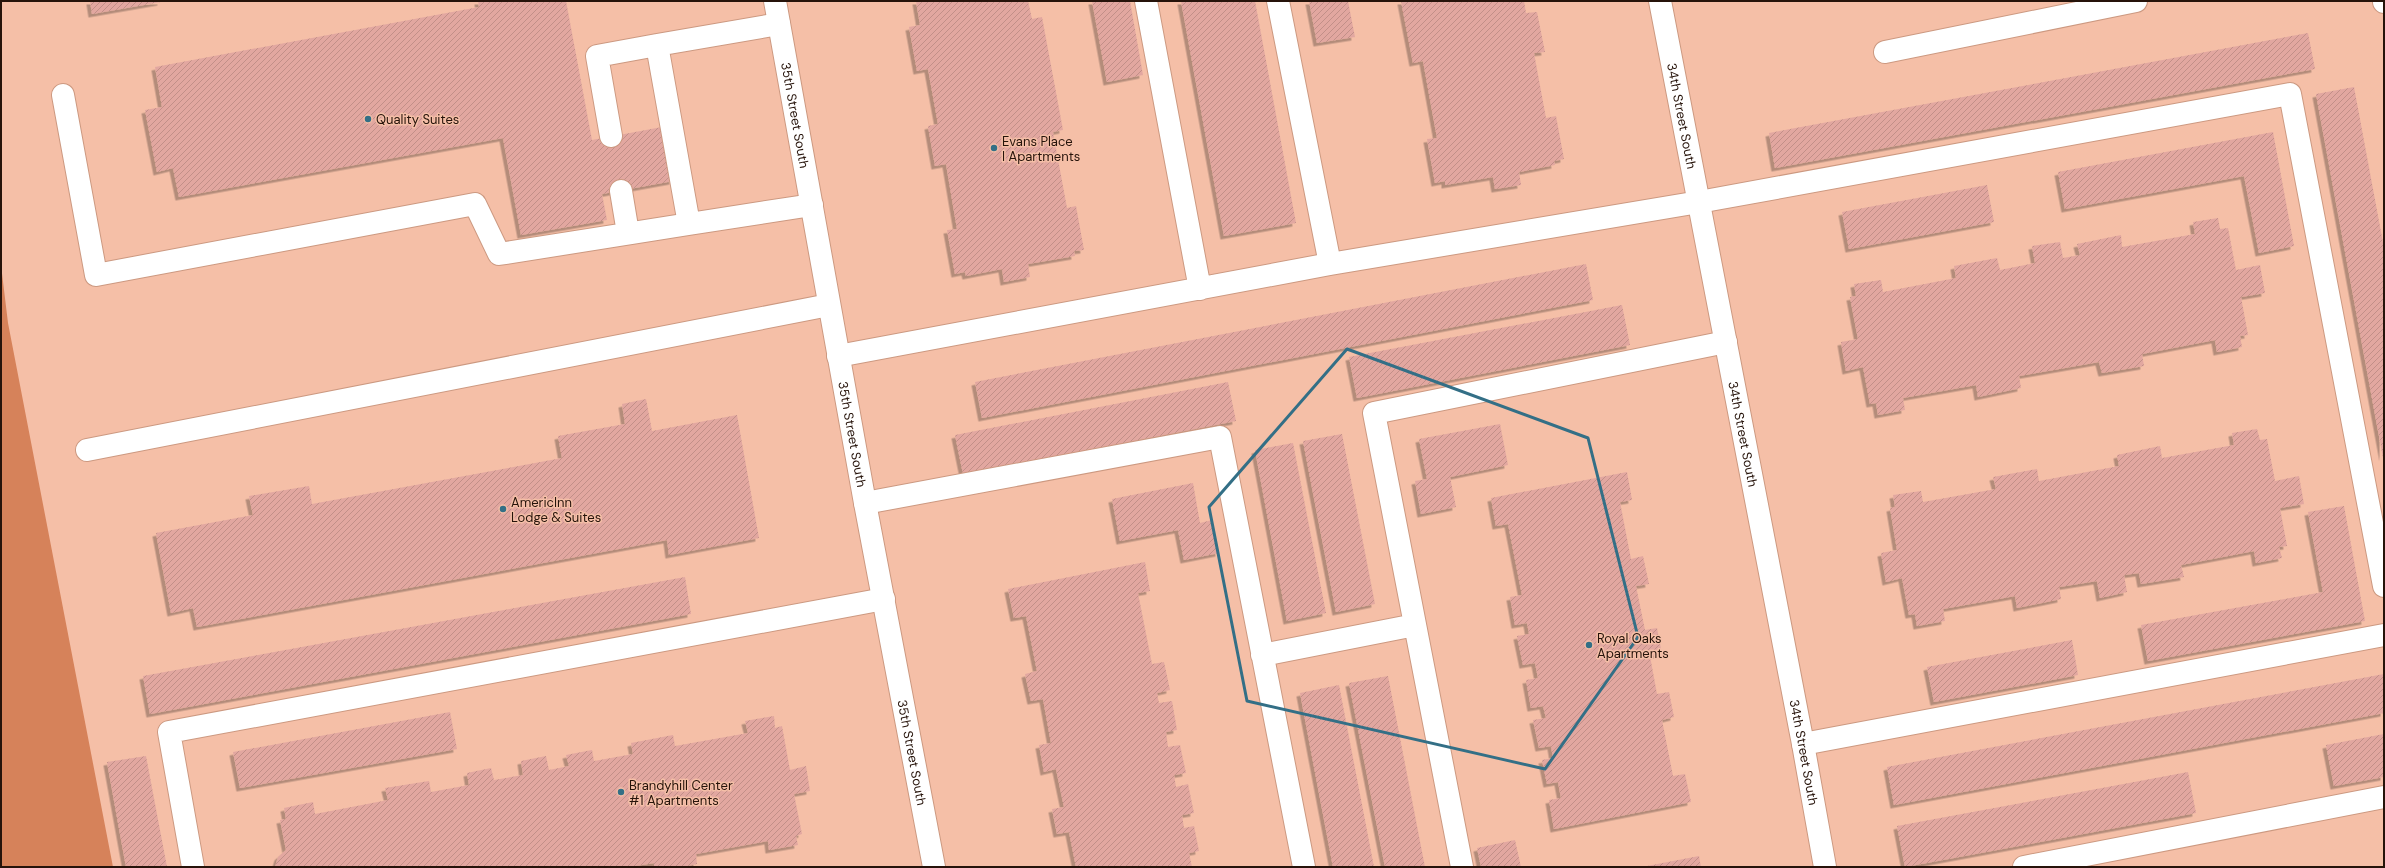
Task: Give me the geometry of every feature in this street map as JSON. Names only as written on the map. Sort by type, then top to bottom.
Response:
[{"type":"street","name":"35th Street South","points":[[775,1],[838,356],[934,867]]},
{"type":"street","points":[[1146,1],[1200,289]]},
{"type":"street","points":[[1278,1],[1330,264]]},
{"type":"street","name":"34th Street South","points":[[1660,1],[1804,744],[1825,867]]},
{"type":"street","points":[[1885,52],[2136,1]]},
{"type":"street","points":[[611,136],[596,56],[779,24]]},
{"type":"street","points":[[657,45],[689,224]]},
{"type":"street","points":[[838,356],[1330,264],[1699,202],[2290,94],[2384,586]]},
{"type":"street","points":[[64,95],[96,275],[475,204],[499,254],[812,205]]},
{"type":"street","points":[[621,191],[628,233]]},
{"type":"street","points":[[87,450],[829,305]]},
{"type":"street","points":[[1462,867],[1374,413],[1726,342]]},
{"type":"street","points":[[865,503],[1220,438],[1304,867]]},
{"type":"street","points":[[193,867],[169,732],[884,599]]},
{"type":"street","points":[[1262,655],[1415,625]]},
{"type":"street","points":[[1804,744],[2384,635]]},
{"type":"street","points":[[2024,867],[2384,797]]},
{"type":"highlighted area","points":[[1347,349],[1588,438],[1638,637],[1545,769],[1247,701],[1209,507]]},
{"type":"shaded area","points":[[1,265],[8,323],[113,867],[1,867]]},
{"type":"building","points":[[90,1],[161,1],[161,2],[92,14]]},
{"type":"building","name":"Quality Suites","points":[[478,1],[566,1],[592,140],[662,127],[673,181],[602,194],[607,220],[521,235],[503,138],[179,197],[173,168],[157,172],[145,110],[162,107],[155,67],[479,7]]},
{"type":"building","name":"Evans Place I Apartments","points":[[916,1],[1028,1],[1032,19],[1042,17],[1063,130],[1053,132],[1067,208],[1076,206],[1084,250],[1074,251],[1075,256],[1028,264],[1030,277],[1004,282],[1002,269],[966,276],[965,272],[955,274],[947,230],[957,229],[946,164],[935,166],[928,126],[938,124],[928,69],[917,71],[909,27],[920,25]]},
{"type":"building","points":[[1092,1],[1130,1],[1143,75],[1107,82]]},
{"type":"building","points":[[1181,1],[1255,1],[1296,223],[1224,236]]},
{"type":"building","points":[[1309,1],[1348,1],[1355,37],[1317,43]]},
{"type":"building","points":[[1401,1],[1524,1],[1526,13],[1537,12],[1545,52],[1534,53],[1546,118],[1556,116],[1564,159],[1554,161],[1555,165],[1519,172],[1521,185],[1495,189],[1493,177],[1445,185],[1445,181],[1435,183],[1427,139],[1437,138],[1423,61],[1413,63]]},
{"type":"building","points":[[2308,33],[2315,69],[1775,168],[1769,133]]},
{"type":"building","points":[[2354,87],[2384,248],[2383,458],[2316,94]]},
{"type":"building","points":[[2273,132],[2294,246],[2259,253],[2244,176],[2065,209],[2058,172]]},
{"type":"building","points":[[1987,185],[1994,222],[1849,249],[1842,212]]},
{"type":"building","points":[[2218,218],[2220,229],[2228,228],[2236,270],[2260,265],[2265,293],[2241,297],[2248,335],[2240,336],[2242,347],[2217,352],[2215,340],[2142,354],[2144,366],[2102,373],[2099,362],[2019,376],[2021,388],[1978,397],[1976,385],[1903,398],[1905,410],[1878,415],[1876,403],[1870,404],[1863,367],[1846,371],[1841,342],[1858,339],[1850,297],[1856,296],[1854,284],[1881,280],[1883,292],[1956,278],[1954,266],[1997,258],[2000,270],[2035,263],[2032,246],[2060,242],[2063,258],[2080,255],[2077,244],[2121,235],[2122,247],[2195,234],[2193,222]]},
{"type":"building","points":[[1586,264],[1593,300],[982,418],[975,382]]},
{"type":"building","points":[[1622,305],[1630,345],[1357,398],[1349,357]]},
{"type":"building","points":[[1228,382],[1236,421],[963,474],[955,435]]},
{"type":"building","name":"AmericInn Lodge & Suites","points":[[646,399],[652,431],[737,415],[759,538],[669,555],[667,540],[197,627],[193,608],[171,613],[156,533],[253,515],[249,496],[309,486],[312,504],[562,458],[558,436],[625,424],[622,404]]},
{"type":"building","points":[[1500,424],[1508,465],[1450,477],[1456,507],[1421,514],[1415,481],[1427,479],[1419,439]]},
{"type":"building","points":[[2257,429],[2260,440],[2267,439],[2275,481],[2299,476],[2304,504],[2280,508],[2287,546],[2279,547],[2282,558],[2256,563],[2254,551],[2181,565],[2184,577],[2141,584],[2139,573],[2124,575],[2127,592],[2100,598],[2097,581],[2059,587],[2061,599],[2017,608],[2015,596],[1943,609],[1945,621],[1917,626],[1915,614],[1909,615],[1902,578],[1886,582],[1881,553],[1897,550],[1890,508],[1895,507],[1893,495],[1921,491],[1923,502],[1996,489],[1993,477],[2037,469],[2039,481],[2119,466],[2117,455],[2160,446],[2162,458],[2234,445],[2232,433]]},
{"type":"building","points":[[1342,434],[1375,604],[1336,612],[1303,441]]},
{"type":"building","points":[[1293,443],[1326,613],[1287,621],[1255,450]]},
{"type":"building","name":"Royal Oaks Apartments","points":[[1627,472],[1632,500],[1620,502],[1631,559],[1643,556],[1649,584],[1636,586],[1645,630],[1657,628],[1662,654],[1650,656],[1657,694],[1669,692],[1674,717],[1662,720],[1673,776],[1685,774],[1691,802],[1554,829],[1549,800],[1561,798],[1558,782],[1547,784],[1542,760],[1553,758],[1551,746],[1539,748],[1533,720],[1546,718],[1543,706],[1531,708],[1526,680],[1538,678],[1535,663],[1523,665],[1517,636],[1529,634],[1527,623],[1515,625],[1510,597],[1522,595],[1508,524],[1496,526],[1491,498]]},
{"type":"building","points":[[1193,483],[1200,523],[1212,520],[1219,553],[1184,560],[1178,530],[1120,541],[1112,499]]},
{"type":"building","points":[[2344,506],[2365,621],[2148,661],[2141,625],[2323,592],[2308,512]]},
{"type":"building","points":[[1145,562],[1150,591],[1138,593],[1152,664],[1164,662],[1170,690],[1157,693],[1159,703],[1172,701],[1177,730],[1166,732],[1168,747],[1180,745],[1186,773],[1174,775],[1176,787],[1188,784],[1194,813],[1182,815],[1184,828],[1194,826],[1199,851],[1189,853],[1192,867],[1076,867],[1069,832],[1057,834],[1052,809],[1064,807],[1056,769],[1044,772],[1039,745],[1051,743],[1043,699],[1031,701],[1025,674],[1037,671],[1026,616],[1014,618],[1008,589]]},
{"type":"building","points":[[685,577],[691,614],[150,714],[143,676]]},
{"type":"building","points":[[2072,640],[2078,675],[1934,702],[1927,667]]},
{"type":"building","points":[[2384,674],[2384,713],[1894,805],[1887,767]]},
{"type":"building","points":[[1388,676],[1425,867],[1385,867],[1349,683]]},
{"type":"building","points":[[1339,685],[1374,867],[1333,867],[1300,693]]},
{"type":"building","points":[[450,712],[457,749],[240,788],[233,752]]},
{"type":"building","name":"Brandyhill Center #1 Apartments","points":[[774,716],[775,728],[782,726],[790,770],[806,766],[810,791],[794,794],[802,834],[796,836],[798,845],[769,850],[768,841],[696,854],[697,864],[682,867],[654,867],[654,863],[629,867],[275,867],[278,857],[286,850],[280,820],[286,819],[284,808],[313,802],[315,814],[388,800],[385,788],[429,781],[431,792],[469,785],[467,773],[491,768],[494,780],[523,775],[521,761],[546,756],[549,770],[569,766],[566,755],[592,750],[594,761],[633,754],[631,743],[673,735],[675,746],[748,733],[745,721]]},
{"type":"building","points":[[2384,734],[2384,777],[2334,786],[2326,745]]},
{"type":"building","points":[[146,756],[167,867],[126,867],[107,762]]},
{"type":"building","points":[[2188,772],[2196,813],[1905,867],[1897,826]]},
{"type":"building","points":[[1515,840],[1521,867],[1481,867],[1477,848]]},
{"type":"building","points":[[1699,856],[1701,867],[1647,867],[1647,866]]},
{"type":"place","name":"Quality Suites","points":[[368,119]]},
{"type":"place","name":"Evans Place I Apartments","points":[[994,148]]},
{"type":"place","name":"AmericInn Lodge & Suites","points":[[503,509]]},
{"type":"place","name":"Royal Oaks Apartments","points":[[1589,645]]},
{"type":"place","name":"Brandyhill Center #1 Apartments","points":[[621,792]]}]
